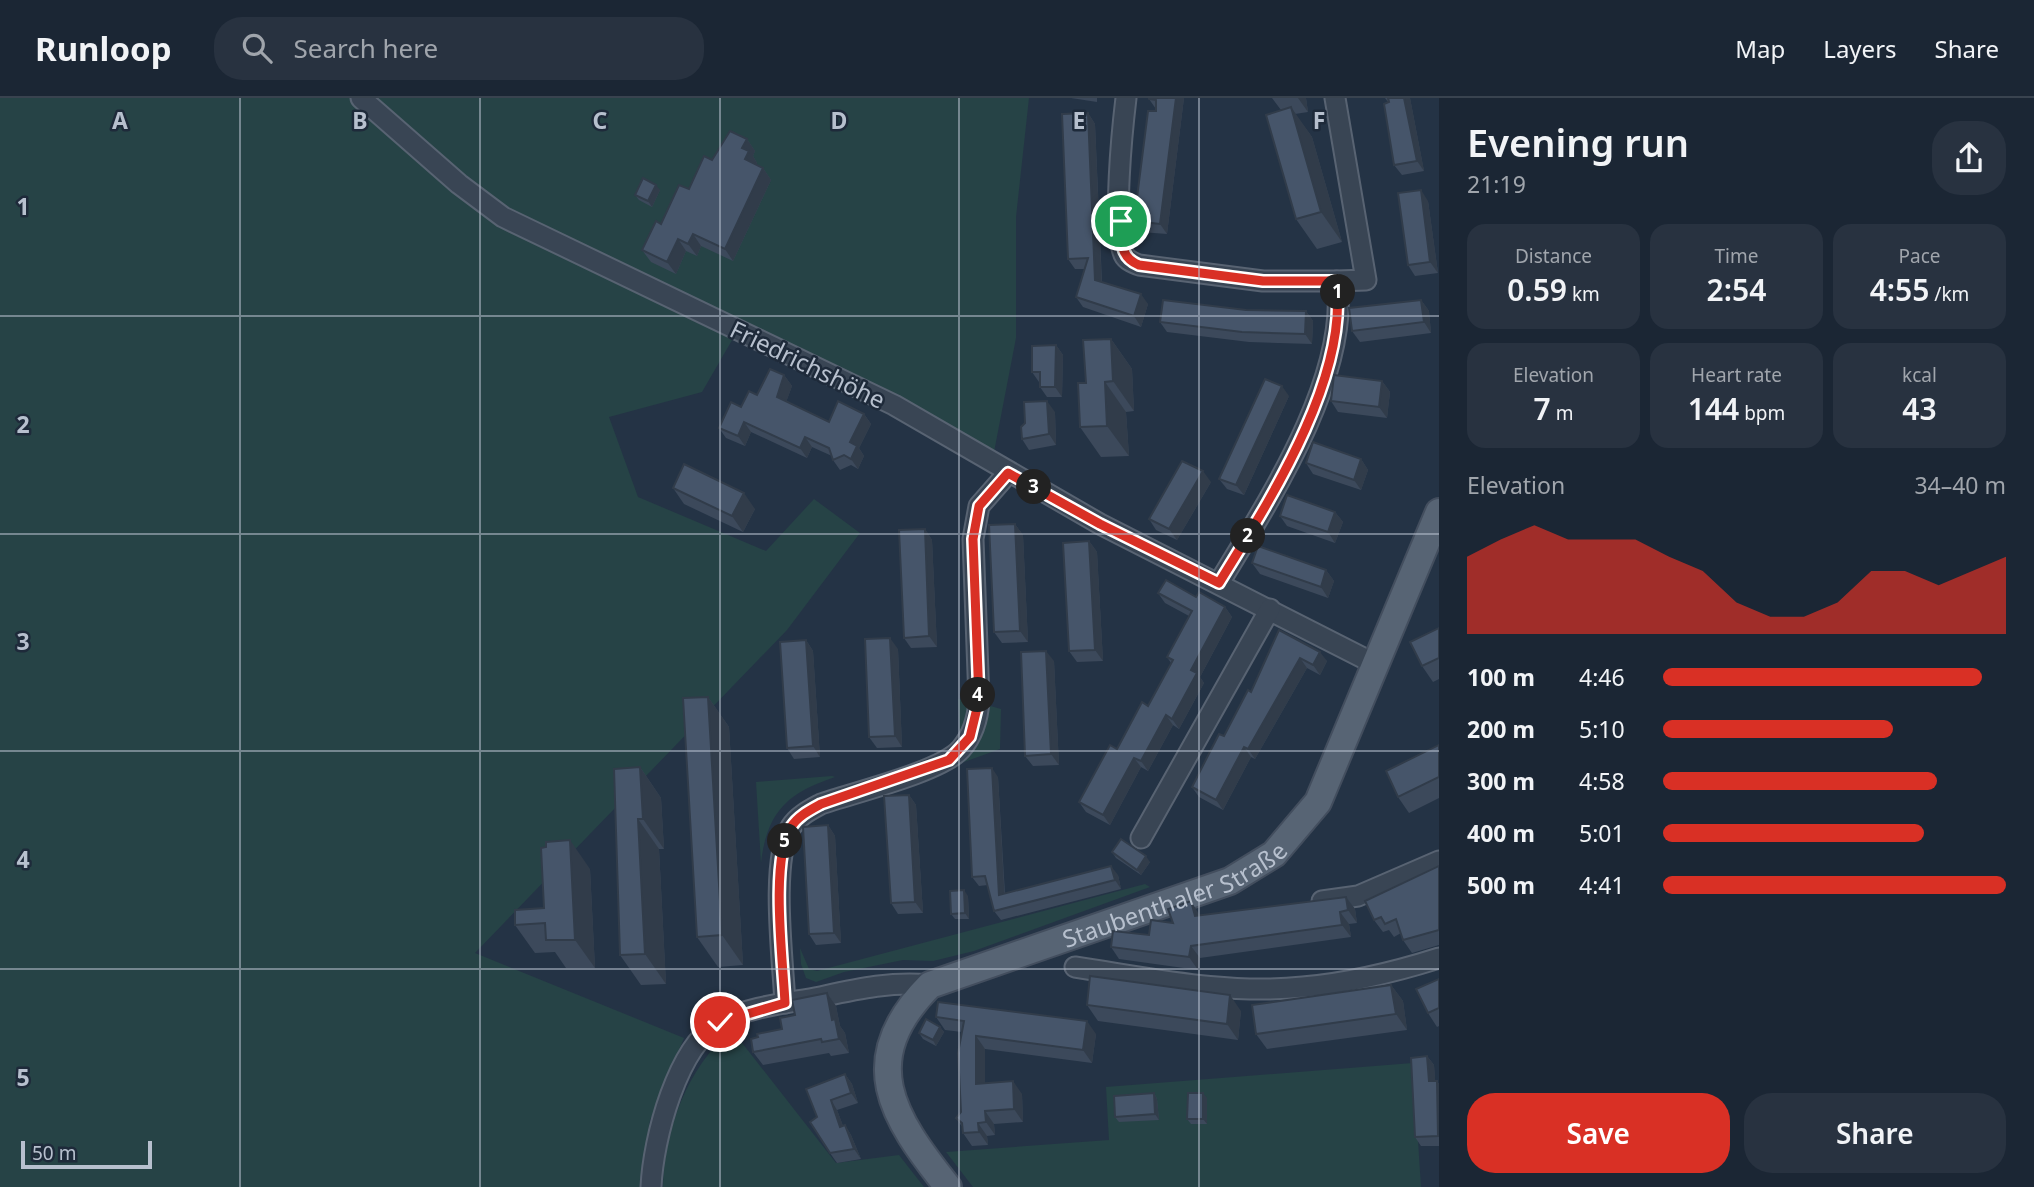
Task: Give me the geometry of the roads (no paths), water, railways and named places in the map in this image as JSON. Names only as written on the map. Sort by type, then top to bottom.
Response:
[{"type":"main road","name":"Staubenthaler Straße","points":[[947,1187],[906,1134],[896,1113],[888,1079],[890,1052],[897,1028],[912,1003],[930,985],[1230,881],[1274,854],[1318,802],[1438,517]]},
{"type":"street","name":"Friedrichshöhe","points":[[361,98],[459,184],[503,217],[894,405],[1100,524],[1375,664]]},
{"type":"street","points":[[1126,98],[1120,210],[1123,252],[1128,261],[1139,265],[1263,281],[1366,279],[1335,98]]},
{"type":"street","points":[[1219,583],[1277,484],[1314,405],[1338,326],[1340,310],[1336,281]]},
{"type":"street","points":[[785,1003],[780,860],[792,825],[804,813],[821,804],[949,760],[970,737],[979,700],[973,539],[979,506],[1008,473]]},
{"type":"street","points":[[1141,838],[1270,609]]},
{"type":"street","points":[[1302,904],[1358,896],[1439,861]]},
{"type":"street","points":[[1075,967],[1203,986],[1301,988],[1342,982],[1439,958]]},
{"type":"street","points":[[651,1187],[657,1136],[683,1067],[720,1022],[785,1003],[902,982],[930,985]]}]
